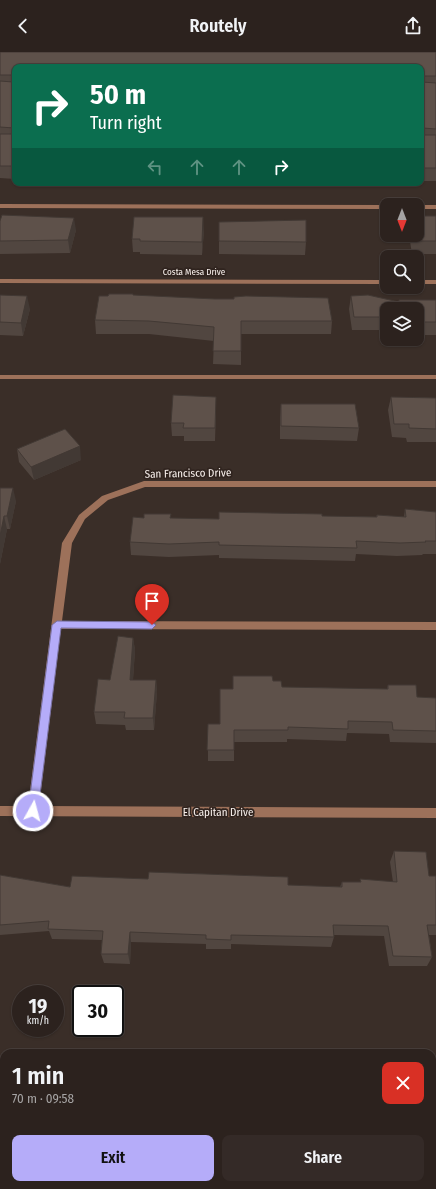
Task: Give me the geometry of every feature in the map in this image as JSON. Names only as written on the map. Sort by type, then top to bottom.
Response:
[{"type":"street","points":[[0,206],[380,207]]},
{"type":"street","points":[[424,207],[436,207]]},
{"type":"street","name":"Costa Mesa Drive","points":[[0,281],[380,282]]},
{"type":"street","points":[[424,282],[436,282]]},
{"type":"street","points":[[0,377],[436,377]]},
{"type":"street","name":"San Francisco Drive","points":[[33,811],[67,543],[82,517],[105,498],[144,484],[436,484]]},
{"type":"street","points":[[57,625],[436,626]]},
{"type":"street","name":"El Capitan Drive","points":[[0,811],[436,813]]},
{"type":"building","points":[[0,52],[436,52],[436,76],[424,76],[424,64],[12,64],[12,75],[0,75]]},
{"type":"building","points":[[0,81],[12,82],[12,128],[0,127]]},
{"type":"building","points":[[424,82],[436,83],[436,129],[424,128]]},
{"type":"building","points":[[0,134],[12,134],[12,166],[0,166]]},
{"type":"building","points":[[424,135],[436,135],[436,168],[424,168]]},
{"type":"building","points":[[2,215],[74,218],[68,240],[0,241],[0,221]]},
{"type":"building","points":[[424,216],[436,216],[436,241],[424,241]]},
{"type":"building","points":[[134,217],[203,217],[202,242],[140,241],[140,239],[132,239]]},
{"type":"building","points":[[306,220],[306,242],[219,241],[219,222]]},
{"type":"building","points":[[109,294],[215,299],[234,299],[234,297],[246,296],[328,298],[332,321],[241,321],[241,351],[213,351],[214,327],[149,321],[95,320],[99,296],[108,296]]},
{"type":"building","points":[[0,295],[27,296],[21,323],[0,322]]},
{"type":"building","points":[[368,295],[399,302],[380,302],[380,317],[354,317],[351,296]]},
{"type":"building","points":[[399,300],[436,300],[436,322],[424,322],[424,302],[399,302]]},
{"type":"building","points":[[173,395],[216,397],[215,428],[183,428],[184,423],[171,423]]},
{"type":"building","points":[[391,397],[436,398],[436,429],[409,428],[409,424],[394,424]]},
{"type":"building","points":[[281,404],[355,404],[359,428],[281,426]]},
{"type":"building","points":[[65,429],[80,446],[31,467],[17,449]]},
{"type":"building","points":[[0,488],[13,488],[7,516],[4,516],[0,536]]},
{"type":"building","points":[[405,509],[436,512],[436,541],[400,543],[356,541],[357,548],[219,545],[219,542],[169,544],[130,542],[133,517],[144,518],[144,514],[171,514],[170,518],[219,519],[219,512],[322,514],[322,516],[377,517],[377,515],[406,517]]},
{"type":"building","points":[[118,636],[133,638],[130,680],[156,680],[153,718],[124,718],[125,712],[94,712],[98,679],[110,680]]},
{"type":"building","points":[[233,676],[272,676],[273,681],[281,681],[282,687],[388,689],[388,685],[416,685],[417,697],[436,698],[436,731],[393,730],[392,722],[348,721],[348,729],[288,727],[288,730],[234,730],[234,750],[207,750],[208,724],[220,724],[220,689],[233,689]]},
{"type":"building","points":[[394,851],[426,852],[429,876],[436,876],[436,925],[427,925],[432,957],[393,956],[388,926],[333,925],[334,937],[231,935],[231,940],[206,939],[206,935],[130,932],[128,954],[101,954],[103,931],[48,929],[49,921],[0,925],[0,875],[70,887],[72,876],[148,879],[149,872],[288,877],[288,885],[342,887],[342,882],[361,882],[360,879],[397,882]]},
{"type":"route","points":[[33,811],[57,625],[152,625]]}]
